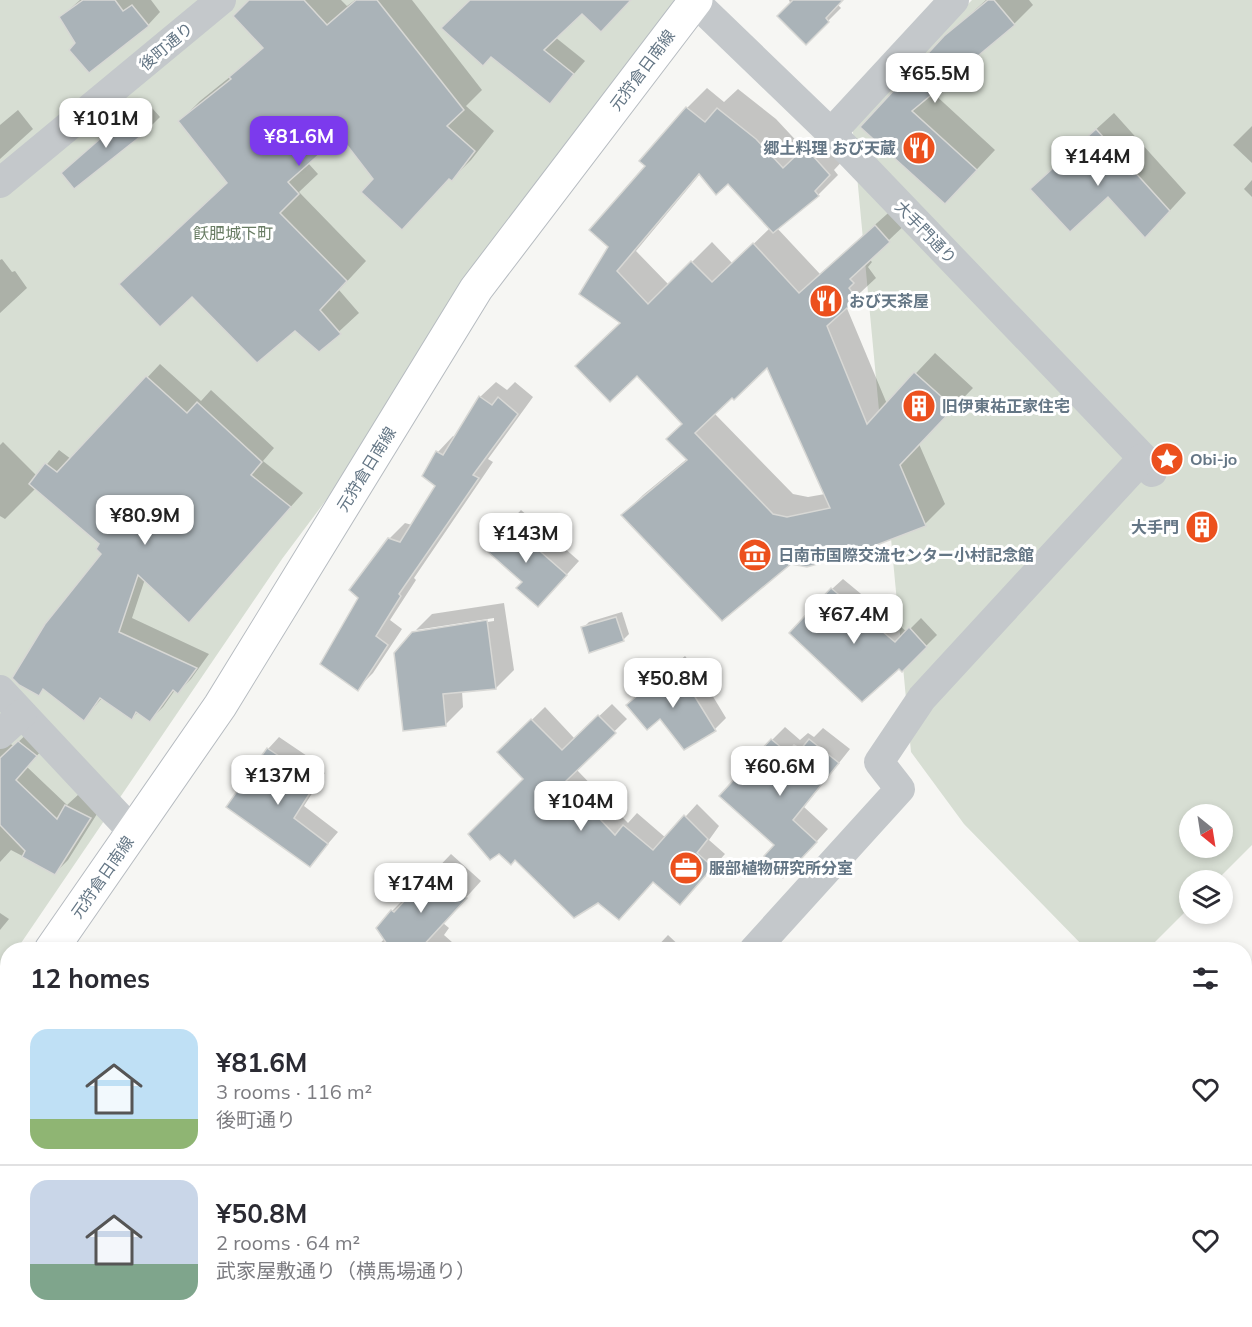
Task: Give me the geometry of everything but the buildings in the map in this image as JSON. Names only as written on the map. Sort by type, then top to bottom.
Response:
[{"type":"main road","name":"元狩倉日南線","points":[[57,942],[220,706],[476,289],[694,0]]},
{"type":"street","name":"後町通り","points":[[0,183],[221,0]]},
{"type":"street","name":"大手門通り","points":[[694,0],[831,133],[1147,465],[922,698],[879,762],[900,789],[761,942]]},
{"type":"street","points":[[831,133],[954,0]]},
{"type":"street","points":[[0,690],[133,832]]},
{"type":"street","points":[[0,734],[22,714]]},
{"type":"green space","name":"飫肥城下町","points":[[0,0],[689,0],[444,342],[282,559],[22,942],[0,942]]},
{"type":"green space","points":[[972,0],[1252,0],[1252,845],[1227,870],[1179,870],[1179,918],[1155,942],[1079,942],[964,824],[911,752],[852,122]]},
{"type":"place","name":"郷土料理 おび天蔵","points":[[919,148]]},
{"type":"place","name":"おび天茶屋","points":[[826,301]]},
{"type":"place","name":"旧伊東祐正家住宅","points":[[919,406]]},
{"type":"place","name":"Obi-jo","points":[[1167,459]]},
{"type":"place","name":"大手門","points":[[1202,527]]},
{"type":"place","name":"日南市国際交流センター小村記念館","points":[[755,555]]},
{"type":"place","name":"服部植物研究所分室","points":[[686,868]]}]
